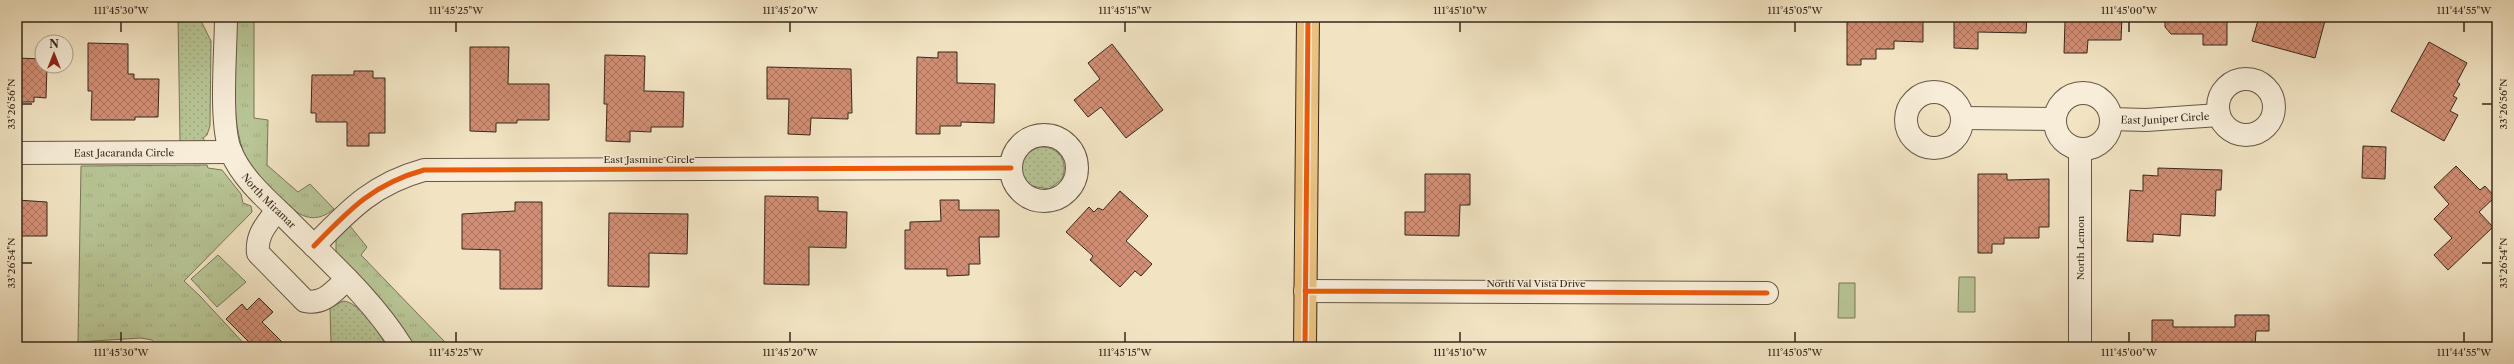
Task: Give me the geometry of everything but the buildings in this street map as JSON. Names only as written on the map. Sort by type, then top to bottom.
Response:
[{"type":"main road","points":[[1305,347],[1308,17]]},
{"type":"street","name":"North Miramar","points":[[226,17],[225,126],[231,152],[243,172],[277,210],[376,308],[402,347]]},
{"type":"street","name":"East Juniper Circle","points":[[2055,119],[2059,106],[2065,99],[2081,93],[2090,94],[2101,100],[2109,111],[2111,119],[2106,138],[2099,144],[2080,149]]},
{"type":"street","name":"East Juniper Circle","points":[[2111,119],[2146,120],[2219,115]]},
{"type":"street","points":[[1962,118],[2055,119],[2057,134],[2063,142],[2080,149]]},
{"type":"street","name":"North Lemon","points":[[2080,149],[2080,347]]},
{"type":"street","name":"East Jacaranda Circle","points":[[17,153],[231,152]]},
{"type":"street","name":"East Jasmine Circle","points":[[314,246],[356,203],[398,177],[424,170],[1011,168]]},
{"type":"street","points":[[277,210],[260,233],[258,253],[305,301],[314,303],[324,300],[347,279]]},
{"type":"street","name":"North Val Vista Drive","points":[[1305,291],[1767,293]]},
{"type":"green space","points":[[178,17],[199,17],[211,41],[210,126],[207,135],[203,138],[205,141],[180,142]]},
{"type":"green space","points":[[236,17],[254,17],[254,118],[268,120],[267,165],[298,192],[310,184],[334,209],[322,216],[316,218],[304,216],[293,209],[255,172],[243,152],[236,115],[234,94]]},
{"type":"green space","points":[[1040,147],[1047,147],[1057,152],[1063,161],[1064,173],[1062,179],[1049,189],[1031,186],[1017,171],[1025,156],[1032,150]]},
{"type":"green space","points":[[207,165],[208,168],[222,170],[241,194],[243,203],[251,206],[252,212],[184,281],[200,296],[247,347],[158,347],[152,340],[141,338],[78,342],[81,166]]},
{"type":"green space","points":[[350,226],[367,247],[361,255],[444,341],[444,347],[411,347],[336,254],[336,240]]},
{"type":"green space","points":[[218,255],[246,282],[217,307],[191,279]]},
{"type":"green space","points":[[1959,277],[1975,277],[1975,312],[1958,312]]},
{"type":"green space","points":[[1839,283],[1855,283],[1855,318],[1838,318]]},
{"type":"green space","points":[[343,301],[356,307],[362,312],[387,347],[331,343],[330,308]]},
{"type":"cycle path","points":[[1305,347],[1308,17]]},
{"type":"cycle path","points":[[314,246],[351,210],[376,191],[390,183],[424,170],[1011,168]]},
{"type":"cycle path","points":[[1305,291],[1767,293]]}]
